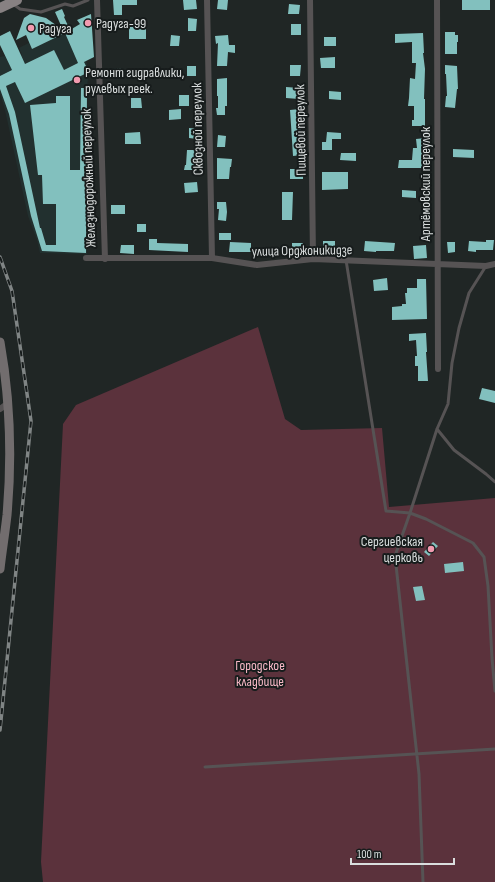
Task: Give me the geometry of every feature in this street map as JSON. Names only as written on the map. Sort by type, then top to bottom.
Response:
[{"type":"main road","points":[[0,8],[14,1]]},
{"type":"street","name":"Железнодорожный переулок","points":[[96,0],[105,259]]},
{"type":"street","name":"Сквозной переулок","points":[[207,0],[212,258]]},
{"type":"street","name":"Пищевой переулок","points":[[310,0],[313,259]]},
{"type":"street","name":"Артёмовский переулок","points":[[437,0],[438,369]]},
{"type":"street","name":"улица Орджоникидзе","points":[[86,258],[212,258],[257,265],[313,259],[486,266],[495,264]]},
{"type":"street","points":[[0,342],[3,360],[4,406],[9,428],[7,514],[0,569]]},
{"type":"lane","points":[[14,1],[20,9],[41,12],[65,4],[73,6],[88,0]]},
{"type":"lane","points":[[346,260],[386,511],[410,513],[426,519],[473,543],[484,557],[488,586],[495,691]]},
{"type":"lane","points":[[423,882],[419,774],[395,556],[437,429],[448,404],[452,363],[459,328],[469,292],[486,266]]},
{"type":"lane","points":[[437,429],[454,450],[495,482]]},
{"type":"lane","points":[[205,767],[495,749]]},
{"type":"shaded area","points":[[69,22],[86,60],[89,73],[87,86],[87,254],[40,253],[28,216],[0,93],[0,57],[5,56],[9,62],[22,55],[19,48]]},
{"type":"green space","name":"Городское кладбище","points":[[258,327],[285,419],[301,430],[382,428],[389,507],[495,498],[495,882],[43,882],[41,862],[63,424],[76,405]]},
{"type":"building","points":[[113,0],[137,0],[137,5],[122,5],[122,15],[114,15]]},
{"type":"building","points":[[183,0],[196,0],[197,9],[184,10]]},
{"type":"building","points":[[218,0],[228,0],[227,10],[217,9]]},
{"type":"building","points":[[462,0],[490,0],[490,10],[462,10]]},
{"type":"building","points":[[289,4],[300,5],[299,14],[288,14]]},
{"type":"building","points":[[62,9],[70,30],[80,24],[77,20],[91,14],[94,57],[84,62],[89,72],[25,103],[15,82],[6,86],[15,112],[40,228],[46,245],[56,245],[56,204],[43,204],[42,175],[38,175],[30,105],[56,103],[56,96],[70,96],[70,170],[80,170],[81,88],[87,88],[86,253],[42,251],[31,216],[9,114],[0,89],[0,76],[12,70],[0,45],[0,36],[10,31],[25,64],[54,50],[64,70],[78,63],[65,33],[32,49],[26,35],[16,40],[24,18],[30,14],[46,18],[63,30],[55,12]]},
{"type":"building","points":[[188,18],[197,19],[196,31],[188,31]]},
{"type":"building","points":[[291,24],[301,24],[301,35],[291,35]]},
{"type":"building","points":[[129,27],[146,27],[146,39],[129,39]]},
{"type":"building","points":[[445,32],[455,32],[455,35],[458,35],[457,54],[445,54]]},
{"type":"building","points":[[423,33],[425,69],[425,126],[412,126],[412,120],[414,120],[414,106],[408,106],[410,78],[415,79],[416,63],[412,63],[412,42],[395,43],[395,34]]},
{"type":"building","points":[[171,35],[180,36],[179,46],[170,46]]},
{"type":"building","points":[[228,35],[229,45],[235,45],[235,53],[228,52],[227,66],[217,66],[218,43],[216,44],[215,36]]},
{"type":"building","points":[[324,37],[336,37],[336,46],[324,46]]},
{"type":"building","points":[[335,57],[335,68],[321,68],[320,58]]},
{"type":"building","points":[[290,65],[301,65],[300,76],[290,76]]},
{"type":"building","points":[[445,65],[457,66],[458,89],[455,108],[445,107],[447,96]]},
{"type":"building","points":[[187,66],[196,66],[196,76],[187,76]]},
{"type":"building","points":[[113,68],[124,69],[122,78],[112,76]]},
{"type":"building","points":[[227,78],[227,106],[225,106],[225,115],[217,115],[217,79]]},
{"type":"building","points":[[286,87],[300,88],[299,99],[286,98]]},
{"type":"building","points":[[329,91],[341,92],[341,100],[329,99]]},
{"type":"building","points":[[179,95],[189,95],[189,106],[179,106]]},
{"type":"building","points":[[131,98],[141,98],[142,108],[131,108]]},
{"type":"building","points":[[181,109],[181,119],[169,120],[169,110]]},
{"type":"building","points":[[300,109],[302,155],[293,156],[290,110]]},
{"type":"building","points":[[189,128],[198,129],[197,139],[189,138]]},
{"type":"building","points":[[140,132],[141,144],[125,144],[125,133]]},
{"type":"building","points":[[327,132],[341,133],[341,139],[332,139],[332,150],[322,150],[322,142],[326,142]]},
{"type":"building","points":[[218,135],[226,136],[225,147],[217,147]]},
{"type":"building","points":[[426,138],[425,168],[398,168],[399,160],[412,160],[413,148],[417,148],[416,139]]},
{"type":"building","points":[[453,149],[474,150],[474,158],[453,157]]},
{"type":"building","points":[[187,150],[198,150],[197,170],[184,170],[186,165]]},
{"type":"building","points":[[341,153],[356,153],[356,161],[340,160]]},
{"type":"building","points":[[217,158],[232,159],[229,179],[217,179]]},
{"type":"building","points":[[290,169],[303,169],[303,179],[290,179]]},
{"type":"building","points":[[322,172],[348,172],[348,189],[322,190]]},
{"type":"building","points":[[197,182],[198,192],[185,193],[184,183]]},
{"type":"building","points":[[402,190],[416,191],[416,198],[402,197]]},
{"type":"building","points":[[282,192],[293,192],[292,220],[282,220]]},
{"type":"building","points":[[217,202],[226,202],[226,221],[218,220],[219,209],[217,209]]},
{"type":"building","points":[[111,205],[125,205],[125,214],[111,214]]},
{"type":"building","points":[[137,224],[146,224],[146,232],[137,232]]},
{"type":"building","points":[[219,233],[231,233],[231,240],[219,240]]},
{"type":"building","points":[[149,239],[157,239],[157,243],[188,244],[188,252],[149,250]]},
{"type":"building","points":[[486,240],[494,240],[493,250],[476,250],[476,252],[468,251],[469,241],[486,242]]},
{"type":"building","points":[[323,241],[335,241],[335,252],[323,252]]},
{"type":"building","points":[[365,241],[395,243],[394,251],[364,251]]},
{"type":"building","points":[[230,242],[251,243],[251,252],[229,252]]},
{"type":"building","points":[[447,242],[455,242],[455,252],[448,253]]},
{"type":"building","points":[[292,243],[303,243],[303,252],[292,252]]},
{"type":"building","points":[[121,245],[134,245],[134,254],[120,253]]},
{"type":"building","points":[[426,245],[427,258],[414,259],[413,246]]},
{"type":"building","points":[[387,278],[388,290],[374,291],[373,280]]},
{"type":"building","points":[[417,279],[426,279],[427,319],[392,320],[392,307],[406,304],[405,293],[407,293],[407,288],[417,288]]},
{"type":"building","points":[[426,333],[428,381],[418,381],[418,366],[415,366],[415,356],[417,356],[416,340],[409,341],[409,334]]},
{"type":"building","points":[[482,388],[495,391],[495,403],[479,399]]},
{"type":"building","name":"Сергиевская церковь","points":[[433,542],[438,546],[429,556],[424,552]]},
{"type":"building","points":[[463,562],[464,571],[445,573],[444,564]]},
{"type":"building","points":[[422,586],[425,600],[416,601],[413,587]]},
{"type":"railway","points":[[0,257],[12,291],[31,421],[0,730]]},
{"type":"place","name":"Радуга-99","points":[[88,23]]},
{"type":"place","name":"Радуга","points":[[31,28]]},
{"type":"place","name":"Ремонт гидравлики, рулевых реек.","points":[[77,80]]},
{"type":"place","name":"Сергиевская церковь","points":[[431,549]]}]
